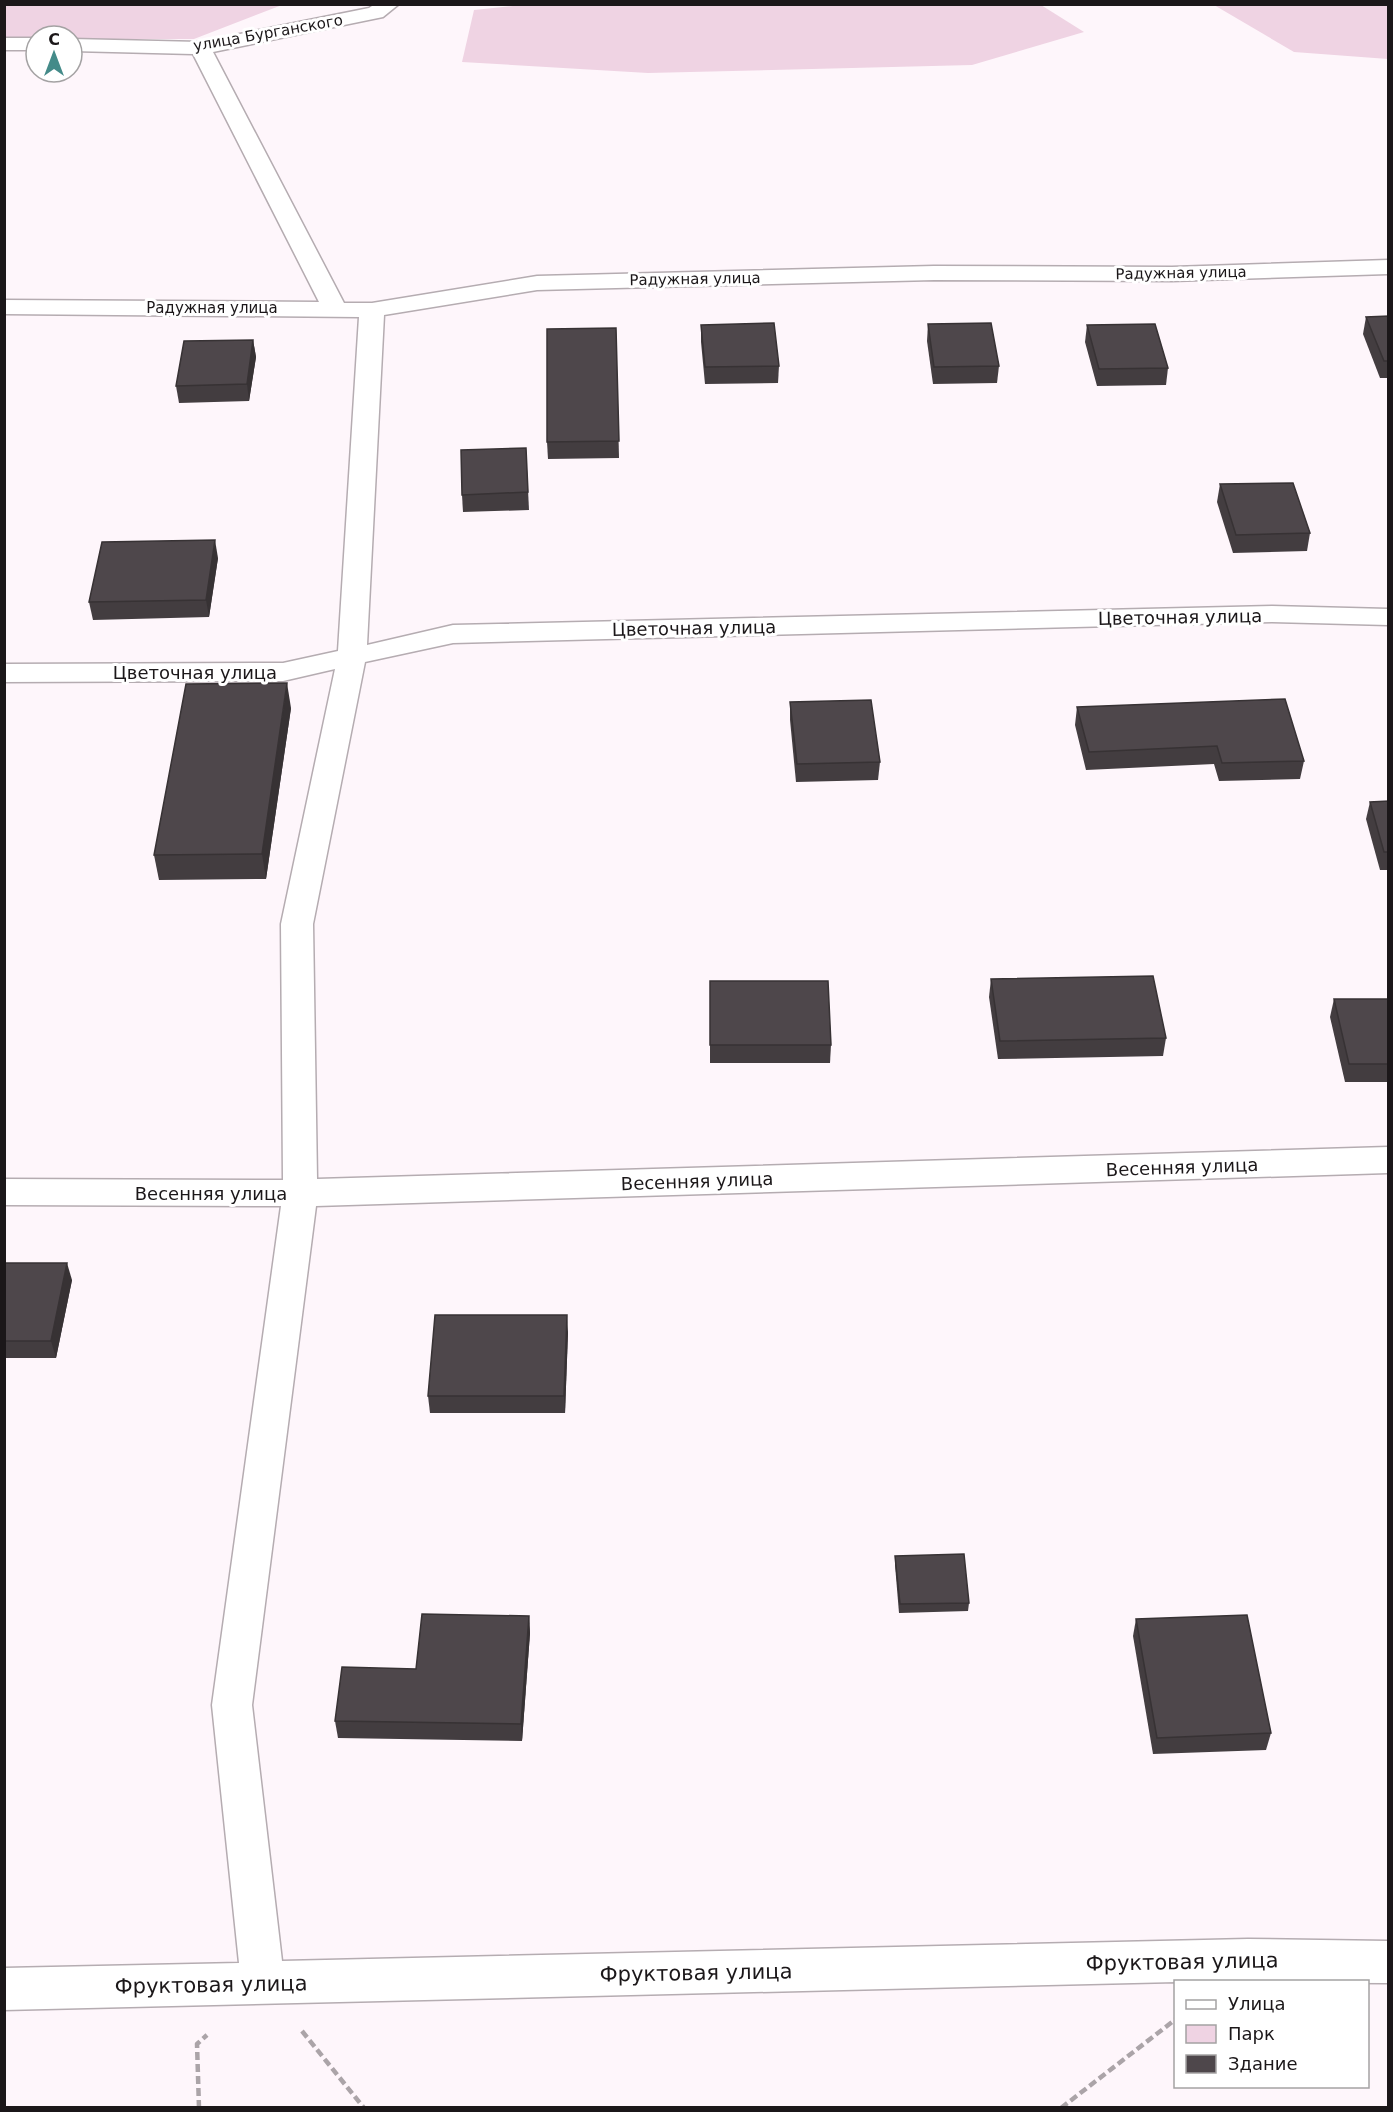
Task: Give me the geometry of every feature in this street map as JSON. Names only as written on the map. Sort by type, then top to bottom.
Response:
[{"type":"street","name":"улица Бурганского","points":[[84,45],[200,48],[376,13],[389,4]]},
{"type":"street","points":[[4,44],[24,44]]},
{"type":"street","points":[[200,48],[335,309]]},
{"type":"street","name":"Радужная улица","points":[[4,307],[372,310],[537,284],[934,273],[1172,274],[1389,267]]},
{"type":"street","points":[[263,1984],[232,1705],[300,1193],[297,924],[352,656],[372,310]]},
{"type":"street","name":"Цветочная улица","points":[[4,673],[283,672],[453,634],[1260,615],[1389,617]]},
{"type":"street","name":"Весенняя улица","points":[[4,1192],[300,1193],[1389,1160]]},
{"type":"street","name":"Фруктовая улица","points":[[4,1989],[1248,1960],[1389,1962]]},
{"type":"path","points":[[199,2108],[197,2044],[263,1984],[364,2108]]},
{"type":"path","points":[[1061,2108],[1174,2021]]},
{"type":"green space","points":[[5,5],[282,5],[194,39],[84,39],[84,24],[24,24],[24,38],[5,39]]},
{"type":"green space","points":[[523,5],[1041,5],[1084,32],[972,65],[648,73],[462,62],[474,10]]},
{"type":"green space","points":[[1214,5],[1388,5],[1388,59],[1294,52]]},
{"type":"building","points":[[1389,316],[1389,361],[1384,361],[1366,317]]},
{"type":"building","points":[[774,323],[779,366],[705,367],[701,325]]},
{"type":"building","points":[[991,323],[999,366],[934,367],[928,324]]},
{"type":"building","points":[[1155,324],[1168,368],[1099,369],[1087,325]]},
{"type":"building","points":[[616,328],[619,441],[547,442],[547,329]]},
{"type":"building","points":[[253,340],[247,384],[176,386],[184,341]]},
{"type":"building","points":[[526,448],[528,492],[462,495],[461,450]]},
{"type":"building","points":[[1293,483],[1310,533],[1236,535],[1220,484]]},
{"type":"building","points":[[215,540],[206,600],[89,602],[102,542]]},
{"type":"building","points":[[287,683],[262,854],[154,855],[186,684]]},
{"type":"building","points":[[1285,699],[1304,761],[1222,763],[1217,746],[1089,752],[1077,707]]},
{"type":"building","points":[[871,700],[880,762],[797,764],[790,702]]},
{"type":"building","points":[[1389,801],[1389,852],[1384,852],[1370,802]]},
{"type":"building","points":[[1153,976],[1166,1038],[1000,1041],[991,979]]},
{"type":"building","points":[[710,981],[828,981],[831,1045],[710,1045]]},
{"type":"building","points":[[1334,999],[1389,999],[1389,1064],[1349,1064]]},
{"type":"building","points":[[4,1263],[67,1263],[51,1341],[4,1341]]},
{"type":"building","points":[[435,1315],[567,1315],[564,1396],[428,1396]]},
{"type":"building","points":[[964,1554],[969,1603],[900,1604],[895,1556]]},
{"type":"building","points":[[422,1614],[529,1616],[521,1724],[335,1721],[342,1667],[416,1669]]},
{"type":"building","points":[[1247,1615],[1271,1733],[1157,1738],[1136,1619]]}]
